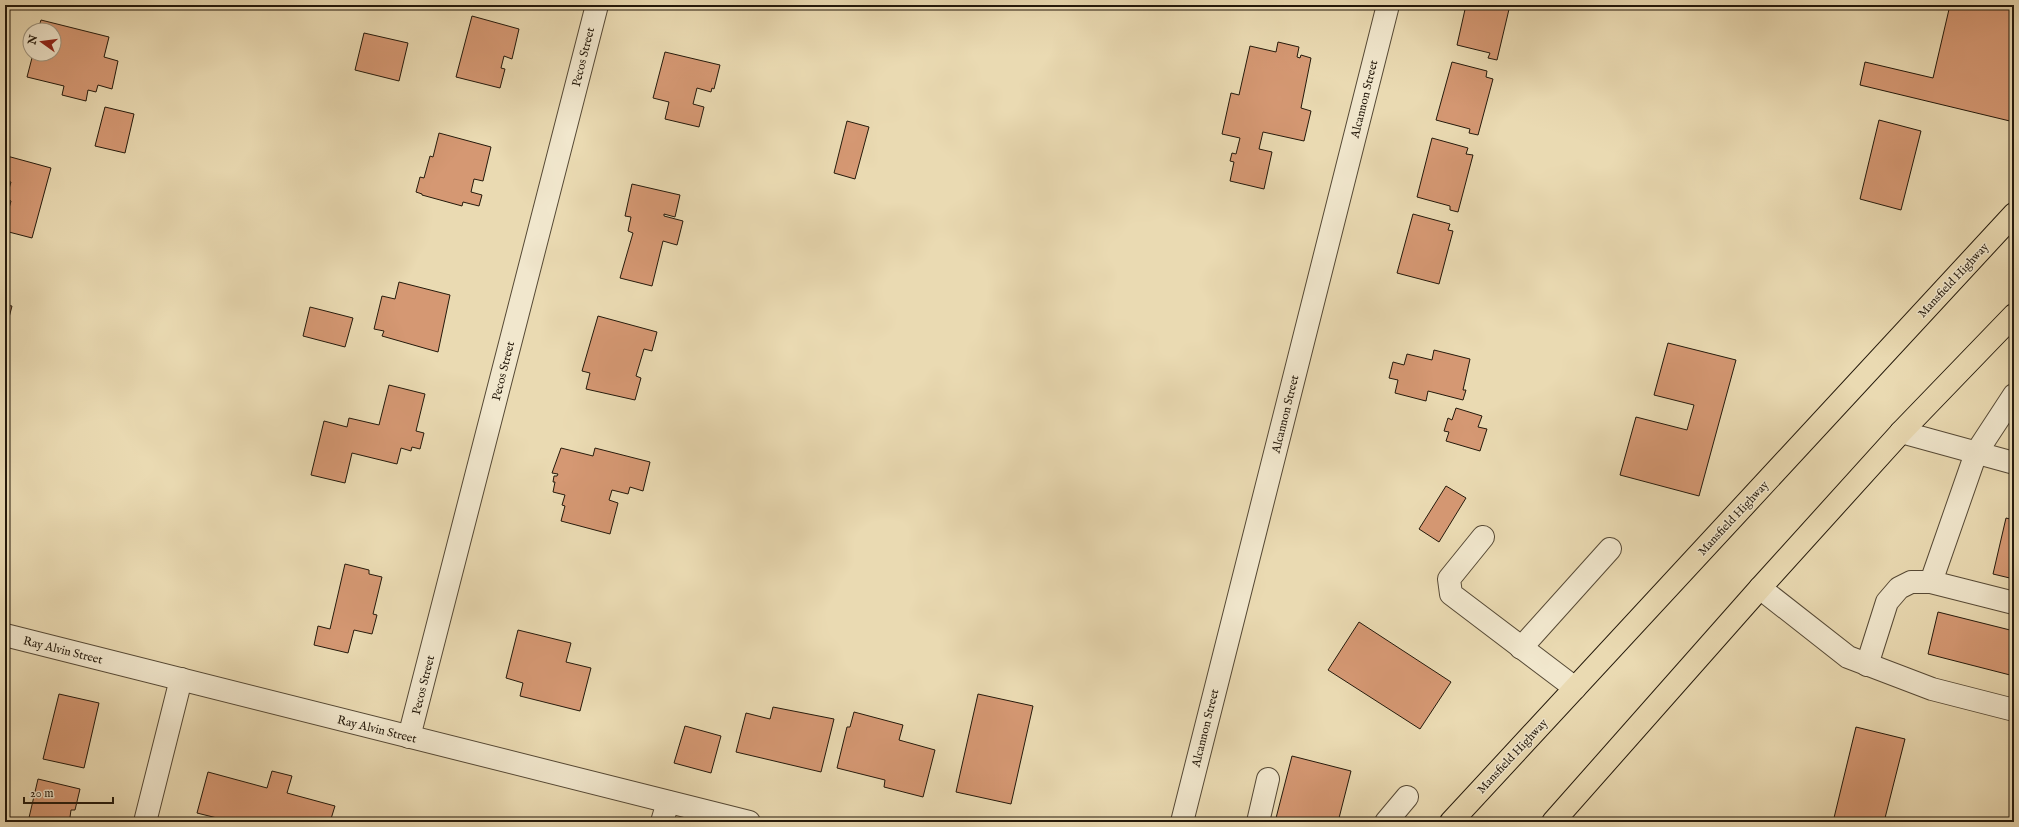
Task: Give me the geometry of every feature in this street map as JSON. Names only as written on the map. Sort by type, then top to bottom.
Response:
[{"type":"main road","name":"Mansfield Highway","points":[[1451,822],[2014,214]]},
{"type":"main road","points":[[1553,822],[1760,588],[1902,432],[2012,321]]},
{"type":"street","name":"Pecos Street","points":[[409,737],[597,5]]},
{"type":"street","name":"Alcannon Street","points":[[1182,822],[1388,5]]},
{"type":"street","points":[[1931,582],[1976,453],[2014,395]]},
{"type":"street","points":[[1902,432],[2014,463]]},
{"type":"street","points":[[1483,537],[1448,579],[1451,594],[1575,688]]},
{"type":"street","points":[[1521,648],[1610,549]]},
{"type":"street","points":[[1867,665],[1887,602],[1899,588],[1911,582],[1931,582],[2014,603]]},
{"type":"street","points":[[1760,588],[1848,658],[1932,689],[2014,710]]},
{"type":"street","name":"Ray Alvin Street","points":[[5,635],[409,737],[665,812],[749,822]]},
{"type":"street","points":[[145,822],[181,679]]},
{"type":"street","points":[[1258,822],[1268,779]]},
{"type":"street","points":[[1386,822],[1407,797]]},
{"type":"building","points":[[1466,5],[1510,5],[1497,60],[1488,58],[1490,53],[1457,45]]},
{"type":"building","points":[[1950,5],[2014,5],[2014,122],[1860,85],[1865,62],[1933,78]]},
{"type":"building","points":[[472,16],[519,29],[512,59],[504,56],[501,68],[505,69],[500,88],[456,77]]},
{"type":"building","points":[[62,25],[109,37],[104,57],[118,61],[112,89],[98,85],[96,92],[88,90],[86,101],[62,95],[64,86],[27,77],[31,62],[62,62]]},
{"type":"building","points":[[364,33],[408,43],[399,81],[355,70]]},
{"type":"building","points":[[1278,42],[1299,47],[1297,57],[1300,58],[1301,55],[1311,58],[1301,108],[1311,111],[1304,141],[1263,132],[1259,149],[1272,152],[1264,189],[1230,181],[1234,162],[1230,161],[1232,153],[1236,154],[1240,138],[1222,134],[1231,93],[1239,95],[1250,46],[1276,52]]},
{"type":"building","points":[[665,52],[720,65],[714,89],[712,88],[711,92],[697,88],[693,104],[704,107],[699,127],[665,119],[669,102],[653,98]]},
{"type":"building","points":[[1452,62],[1487,71],[1486,77],[1493,79],[1478,135],[1469,133],[1470,129],[1436,120]]},
{"type":"building","points":[[105,107],[134,114],[125,153],[95,146]]},
{"type":"building","points":[[1879,120],[1921,131],[1901,210],[1860,199]]},
{"type":"building","points":[[847,121],[869,127],[855,179],[834,173]]},
{"type":"building","points":[[439,133],[491,147],[483,181],[474,179],[471,192],[482,195],[479,206],[463,202],[462,206],[416,192],[420,177],[424,178],[430,156],[433,157]]},
{"type":"building","points":[[1432,138],[1468,148],[1466,154],[1473,155],[1458,212],[1450,210],[1450,206],[1417,197]]},
{"type":"building","points":[[7,156],[51,168],[32,238],[5,231],[5,223],[11,201],[6,199],[11,182],[5,181]]},
{"type":"building","points":[[632,184],[680,195],[675,217],[664,214],[664,216],[683,221],[677,245],[663,241],[652,286],[620,278],[633,233],[628,231],[631,217],[625,216]]},
{"type":"building","points":[[1413,214],[1450,224],[1448,230],[1453,231],[1439,284],[1397,273]]},
{"type":"building","points":[[399,282],[450,295],[438,352],[382,336],[384,331],[374,329],[382,296],[395,299]]},
{"type":"building","points":[[5,305],[12,306],[5,333]]},
{"type":"building","points":[[310,307],[353,318],[345,347],[303,336]]},
{"type":"building","points":[[598,316],[657,332],[652,351],[644,349],[636,376],[641,378],[635,400],[586,389],[590,373],[582,371]]},
{"type":"building","points":[[1668,343],[1736,360],[1699,496],[1620,475],[1636,417],[1687,430],[1694,405],[1654,395]]},
{"type":"building","points":[[1434,350],[1470,359],[1463,390],[1466,390],[1463,400],[1428,391],[1426,401],[1395,393],[1398,380],[1389,378],[1393,362],[1404,365],[1407,354],[1432,360]]},
{"type":"building","points":[[389,385],[425,394],[416,431],[424,433],[420,449],[412,447],[411,451],[401,448],[397,464],[352,453],[345,483],[311,475],[324,421],[347,427],[349,418],[379,425]]},
{"type":"building","points":[[1456,408],[1482,416],[1478,427],[1487,429],[1480,451],[1446,441],[1449,432],[1444,431],[1448,418],[1452,420]]},
{"type":"building","points":[[561,448],[593,456],[595,448],[650,462],[643,491],[630,487],[628,494],[612,490],[609,500],[618,503],[610,534],[561,521],[565,506],[562,505],[565,495],[553,492],[555,482],[553,482],[554,476],[557,476],[558,474],[552,473]]},
{"type":"building","points":[[1446,486],[1466,498],[1439,542],[1419,529]]},
{"type":"building","points":[[2006,518],[2014,520],[2014,579],[1993,574]]},
{"type":"building","points":[[345,564],[369,570],[369,574],[382,577],[373,614],[377,615],[372,634],[354,630],[348,653],[314,645],[318,626],[330,629]]},
{"type":"building","points":[[1938,612],[2014,631],[2014,676],[1928,654]]},
{"type":"building","points":[[1359,622],[1451,682],[1420,729],[1328,670]]},
{"type":"building","points":[[518,630],[571,643],[566,662],[591,668],[580,711],[520,696],[523,683],[506,678]]},
{"type":"building","points":[[59,694],[99,703],[84,768],[43,759]]},
{"type":"building","points":[[978,694],[1033,706],[1011,804],[956,792]]},
{"type":"building","points":[[773,707],[834,719],[821,772],[736,752],[746,713],[770,719]]},
{"type":"building","points":[[854,712],[903,725],[899,740],[935,750],[923,797],[884,787],[885,780],[837,768],[847,727],[850,727]]},
{"type":"building","points":[[685,726],[721,736],[711,773],[674,763]]},
{"type":"building","points":[[1856,727],[1905,739],[1884,822],[1833,822]]},
{"type":"building","points":[[1292,756],[1351,771],[1338,822],[1275,822]]},
{"type":"building","points":[[272,771],[292,776],[287,793],[335,806],[330,822],[233,822],[197,813],[208,772],[267,788]]},
{"type":"building","points":[[38,779],[80,789],[75,810],[71,810],[70,817],[70,820],[78,822],[28,822]]},
{"type":"building","points":[[503,818],[520,822],[502,822]]}]
